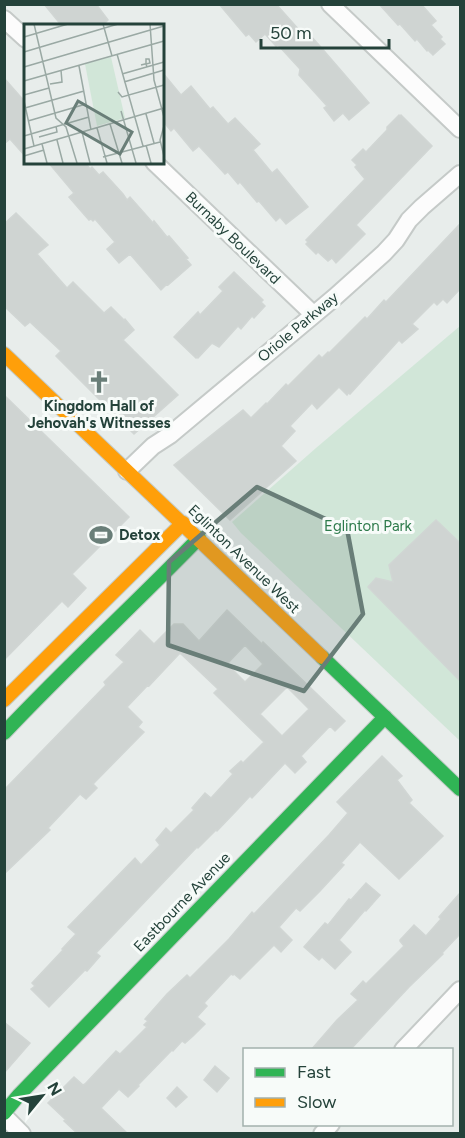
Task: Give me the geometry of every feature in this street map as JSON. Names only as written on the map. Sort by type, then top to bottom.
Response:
[{"type":"street","points":[[330,4],[460,129]]},
{"type":"street","points":[[4,19],[24,37]]},
{"type":"street","name":"Burnaby Boulevard","points":[[156,164],[313,315]]},
{"type":"street","name":"Oriole Parkway","points":[[127,471],[153,446],[170,435],[335,297],[384,253],[422,207],[460,174]]},
{"type":"street","name":"Eglinton Avenue West","points":[[4,354],[183,522],[460,789]]},
{"type":"street","points":[[4,700],[183,522]]},
{"type":"street","points":[[4,733],[199,538]]},
{"type":"street","points":[[137,568],[154,584]]},
{"type":"street","name":"Eastbourne Avenue","points":[[4,1114],[19,1095],[385,717]]},
{"type":"street","points":[[405,1048],[460,990]]},
{"type":"street","points":[[4,1114],[22,1134]]},
{"type":"highlighted area","points":[[257,487],[347,529],[363,614],[304,691],[168,645],[169,562]]},
{"type":"green space","name":"Eglinton Park","points":[[460,326],[460,741],[232,522]]},
{"type":"building","points":[[44,4],[96,4],[108,20],[104,24],[60,24]]},
{"type":"building","points":[[219,4],[276,4],[301,32],[306,36],[309,34],[369,103],[349,120],[343,113],[334,121],[324,108],[327,106],[299,75],[300,69],[278,45],[276,46],[265,34],[256,42],[249,34],[246,36]]},
{"type":"building","points":[[379,4],[421,4],[436,21],[431,25],[445,44],[433,55],[417,39],[415,41],[400,24],[398,25]]},
{"type":"building","points":[[164,74],[181,95],[191,86],[210,109],[213,107],[228,124],[235,118],[260,144],[253,150],[272,173],[277,169],[308,207],[286,224],[280,217],[276,221],[240,182],[238,184],[228,172],[225,174],[199,146],[193,151],[174,128],[171,131],[164,122]]},
{"type":"building","points":[[4,78],[24,101],[24,155],[10,139],[4,144]]},
{"type":"building","points":[[399,115],[432,146],[356,225],[365,234],[336,263],[332,258],[328,261],[318,252],[316,254],[306,244],[308,242],[306,240],[365,179],[352,160],[363,149],[366,152]]},
{"type":"building","points":[[50,164],[86,164],[99,175],[103,172],[127,200],[130,197],[167,237],[169,236],[188,258],[186,259],[191,265],[161,290],[130,254],[119,263],[107,249],[115,242],[95,219],[89,220],[69,197],[74,193]]},
{"type":"building","points":[[16,213],[48,245],[37,254],[67,288],[73,282],[104,313],[111,307],[125,319],[134,330],[123,340],[178,395],[134,434],[56,356],[61,351],[30,322],[25,326],[4,306],[4,224]]},
{"type":"building","points":[[460,224],[460,289],[447,303],[443,299],[437,305],[434,302],[412,324],[418,329],[402,343],[399,340],[350,394],[347,395],[339,387],[317,409],[312,403],[290,426],[295,431],[281,446],[296,461],[230,520],[174,465],[243,410],[251,418],[319,355],[322,358],[329,353],[365,317],[367,319],[384,300],[386,302]]},
{"type":"building","points":[[234,272],[263,300],[261,302],[265,306],[241,329],[238,326],[219,347],[212,343],[196,358],[174,337],[198,312],[200,315],[223,291],[219,287]]},
{"type":"building","points":[[4,395],[129,517],[72,574],[86,588],[68,607],[62,601],[4,660]]},
{"type":"building","points":[[436,520],[460,543],[460,681],[368,587],[376,578],[393,582],[389,565]]},
{"type":"building","points":[[227,610],[345,721],[335,731],[330,726],[301,756],[306,762],[295,773],[285,763],[252,798],[250,796],[217,831],[197,847],[96,953],[100,956],[87,971],[85,970],[49,1007],[31,989],[35,986],[32,983],[76,934],[68,927],[135,858],[141,865],[160,845],[156,840],[166,828],[171,833],[194,810],[192,808],[205,793],[211,798],[233,774],[230,771],[241,761],[243,763],[264,742],[214,693],[218,689],[180,653],[127,707],[142,722],[138,727],[144,732],[93,784],[97,788],[86,799],[80,794],[48,828],[50,830],[4,874],[4,790],[106,685],[104,682],[124,662],[116,655],[140,630],[154,644],[174,624],[183,624],[199,641]],"holes":[[[245,645],[263,664],[245,682],[227,664]],[[287,687],[309,709],[282,736],[260,714]]]},
{"type":"building","points":[[382,756],[402,776],[397,780],[412,800],[409,803],[443,836],[399,879],[360,842],[341,863],[344,865],[320,891],[300,911],[296,908],[279,927],[292,940],[281,952],[274,945],[240,979],[231,974],[204,1003],[207,1006],[197,1017],[205,1024],[185,1043],[182,1041],[172,1050],[128,1097],[119,1089],[101,1108],[128,1134],[78,1134],[48,1103],[74,1077],[83,1085],[85,1084],[116,1051],[120,1054],[147,1027],[144,1025],[148,1021],[145,1019],[167,994],[187,975],[190,978],[329,835],[348,813],[337,802]]},
{"type":"building","points":[[366,883],[380,895],[339,940],[351,952],[335,969],[322,957],[319,960],[304,947],[325,923],[328,925],[349,899],[351,900]]},
{"type":"building","points":[[460,893],[460,934],[443,954],[352,1048],[313,1048],[358,1000],[351,994],[363,981],[366,984],[404,946],[400,940],[414,925],[426,936],[441,919],[439,917]]},
{"type":"building","points":[[4,1022],[30,1043],[4,1073]]},
{"type":"building","points":[[215,1066],[229,1078],[217,1092],[204,1080]]},
{"type":"building","points":[[177,1087],[187,1097],[176,1107],[167,1098]]},
{"type":"traffic: fast","points":[[4,733],[199,538]]},
{"type":"traffic: fast","points":[[322,657],[460,789]]},
{"type":"traffic: fast","points":[[4,1113],[385,717]]},
{"type":"traffic: slow","points":[[4,354],[322,657]]},
{"type":"traffic: slow","points":[[4,700],[183,523]]},
{"type":"place","name":"Kingdom Hall of Jehovah's Witnesses","points":[[99,382]]},
{"type":"place","name":"Detox","points":[[101,535]]}]
